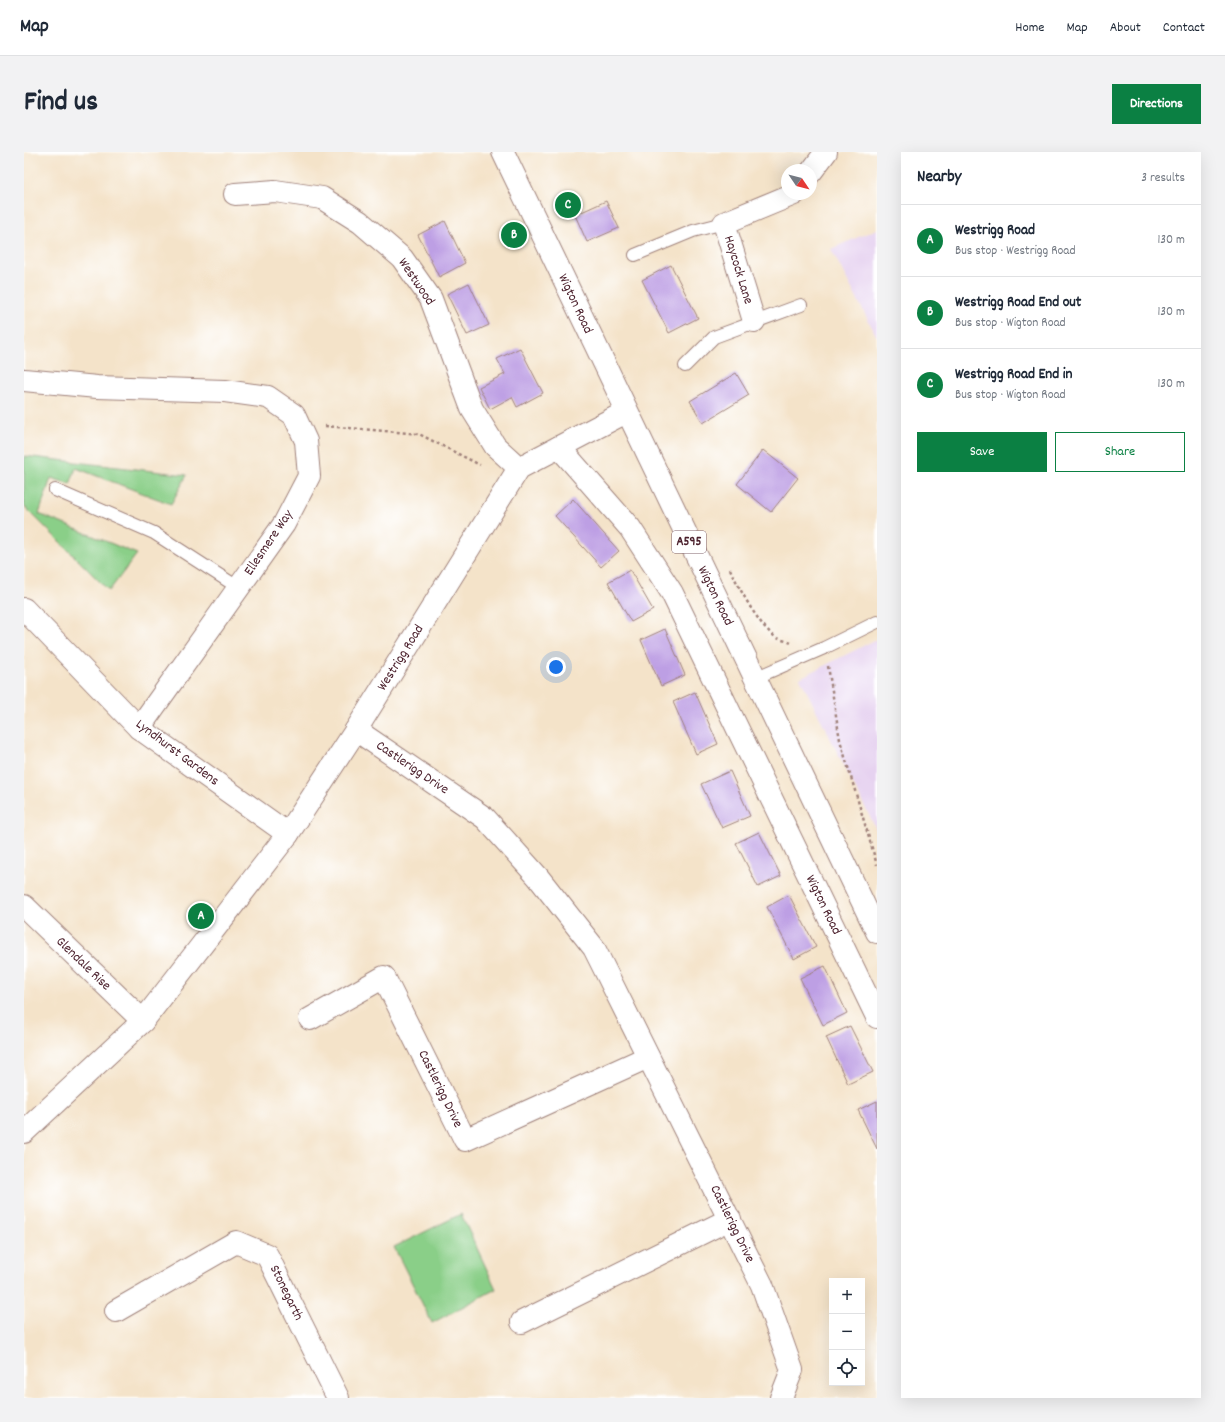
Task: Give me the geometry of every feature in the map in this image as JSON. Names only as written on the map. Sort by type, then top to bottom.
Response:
[{"type":"street","name":"Wigton Road","points":[[503,152],[626,412],[877,932]]},
{"type":"street","points":[[817,164],[826,152]]},
{"type":"street","name":"Westwood","points":[[235,194],[275,191],[322,198],[360,222],[402,258],[431,299],[472,408],[495,446],[515,474]]},
{"type":"street","name":"Haycock Lane","points":[[754,321],[724,223],[781,199]]},
{"type":"street","name":"Ellesmere Way","points":[[24,380],[97,387],[224,391],[268,398],[294,415],[306,442],[309,476],[284,524],[139,728]]},
{"type":"street","points":[[515,474],[559,447],[626,412]]},
{"type":"street","name":"Wigton Road","points":[[559,447],[630,528],[672,593],[877,1017]]},
{"type":"street","name":"Westrigg Road","points":[[24,1132],[143,1021],[288,834],[356,730],[515,474]]},
{"type":"street","name":"Lyndhurst Gardens","points":[[24,609],[139,728],[288,834]]},
{"type":"street","name":"Castlerigg Drive","points":[[356,730],[485,818],[538,877],[594,948],[762,1285],[792,1370],[781,1398]]},
{"type":"street","name":"Glendale Rise","points":[[24,906],[143,1021]]},
{"type":"street","name":"Castlerigg Drive","points":[[310,1019],[384,977],[465,1140],[648,1057]]},
{"type":"street","points":[[522,1322],[730,1220]]},
{"type":"street","name":"Stonegarth","points":[[116,1311],[236,1242],[267,1255],[338,1398]]},
{"type":"lane","points":[[635,255],[693,231],[724,223]]},
{"type":"lane","points":[[685,366],[714,337],[754,321],[801,305]]},
{"type":"lane","points":[[55,490],[154,533],[239,588]]},
{"type":"lane","points":[[755,678],[824,648],[877,622]]},
{"type":"path","points":[[298,424],[419,434],[515,474]]},
{"type":"path","points":[[728,564],[745,599],[764,625],[777,638],[796,644]]},
{"type":"path","points":[[824,648],[827,658],[840,740],[877,865]]},
{"type":"shaded area","points":[[877,229],[877,337],[831,249]]},
{"type":"shaded area","points":[[877,639],[877,831],[800,678]]},
{"type":"green space","points":[[24,456],[187,475],[171,504],[76,468],[70,484],[51,478],[39,514],[137,554],[109,591],[24,506]]},
{"type":"green space","points":[[461,1214],[496,1289],[432,1323],[394,1247]]},
{"type":"building","points":[[606,201],[619,228],[587,242],[575,215]]},
{"type":"building","points":[[445,221],[465,263],[439,277],[418,235]]},
{"type":"building","points":[[671,265],[698,318],[669,333],[642,280]]},
{"type":"building","points":[[469,283],[489,325],[467,335],[447,294]]},
{"type":"building","points":[[520,348],[543,393],[517,407],[512,397],[490,409],[479,387],[505,374],[497,359]]},
{"type":"building","points":[[736,373],[749,395],[703,423],[690,401]]},
{"type":"building","points":[[763,450],[798,478],[771,512],[737,484]]},
{"type":"building","points":[[573,499],[619,551],[601,567],[555,516]]},
{"type":"building","points":[[630,570],[653,610],[631,622],[608,582]]},
{"type":"building","points":[[665,629],[685,675],[661,686],[641,640]]},
{"type":"building","points":[[695,692],[718,744],[696,754],[673,702]]},
{"type":"building","points":[[730,771],[750,816],[722,828],[701,784]]},
{"type":"building","points":[[759,832],[781,876],[758,887],[736,843]]},
{"type":"building","points":[[789,895],[816,947],[794,959],[767,907]]},
{"type":"building","points":[[825,966],[847,1013],[823,1025],[800,978]]},
{"type":"building","points":[[850,1026],[873,1072],[848,1084],[826,1037]]},
{"type":"building","points":[[877,1101],[877,1149],[858,1110]]},
{"type":"place","name":"Westrigg Road End in","points":[[568,205]]},
{"type":"place","name":"Westrigg Road End out","points":[[514,235]]},
{"type":"place","name":"Westrigg Road","points":[[201,916]]}]
